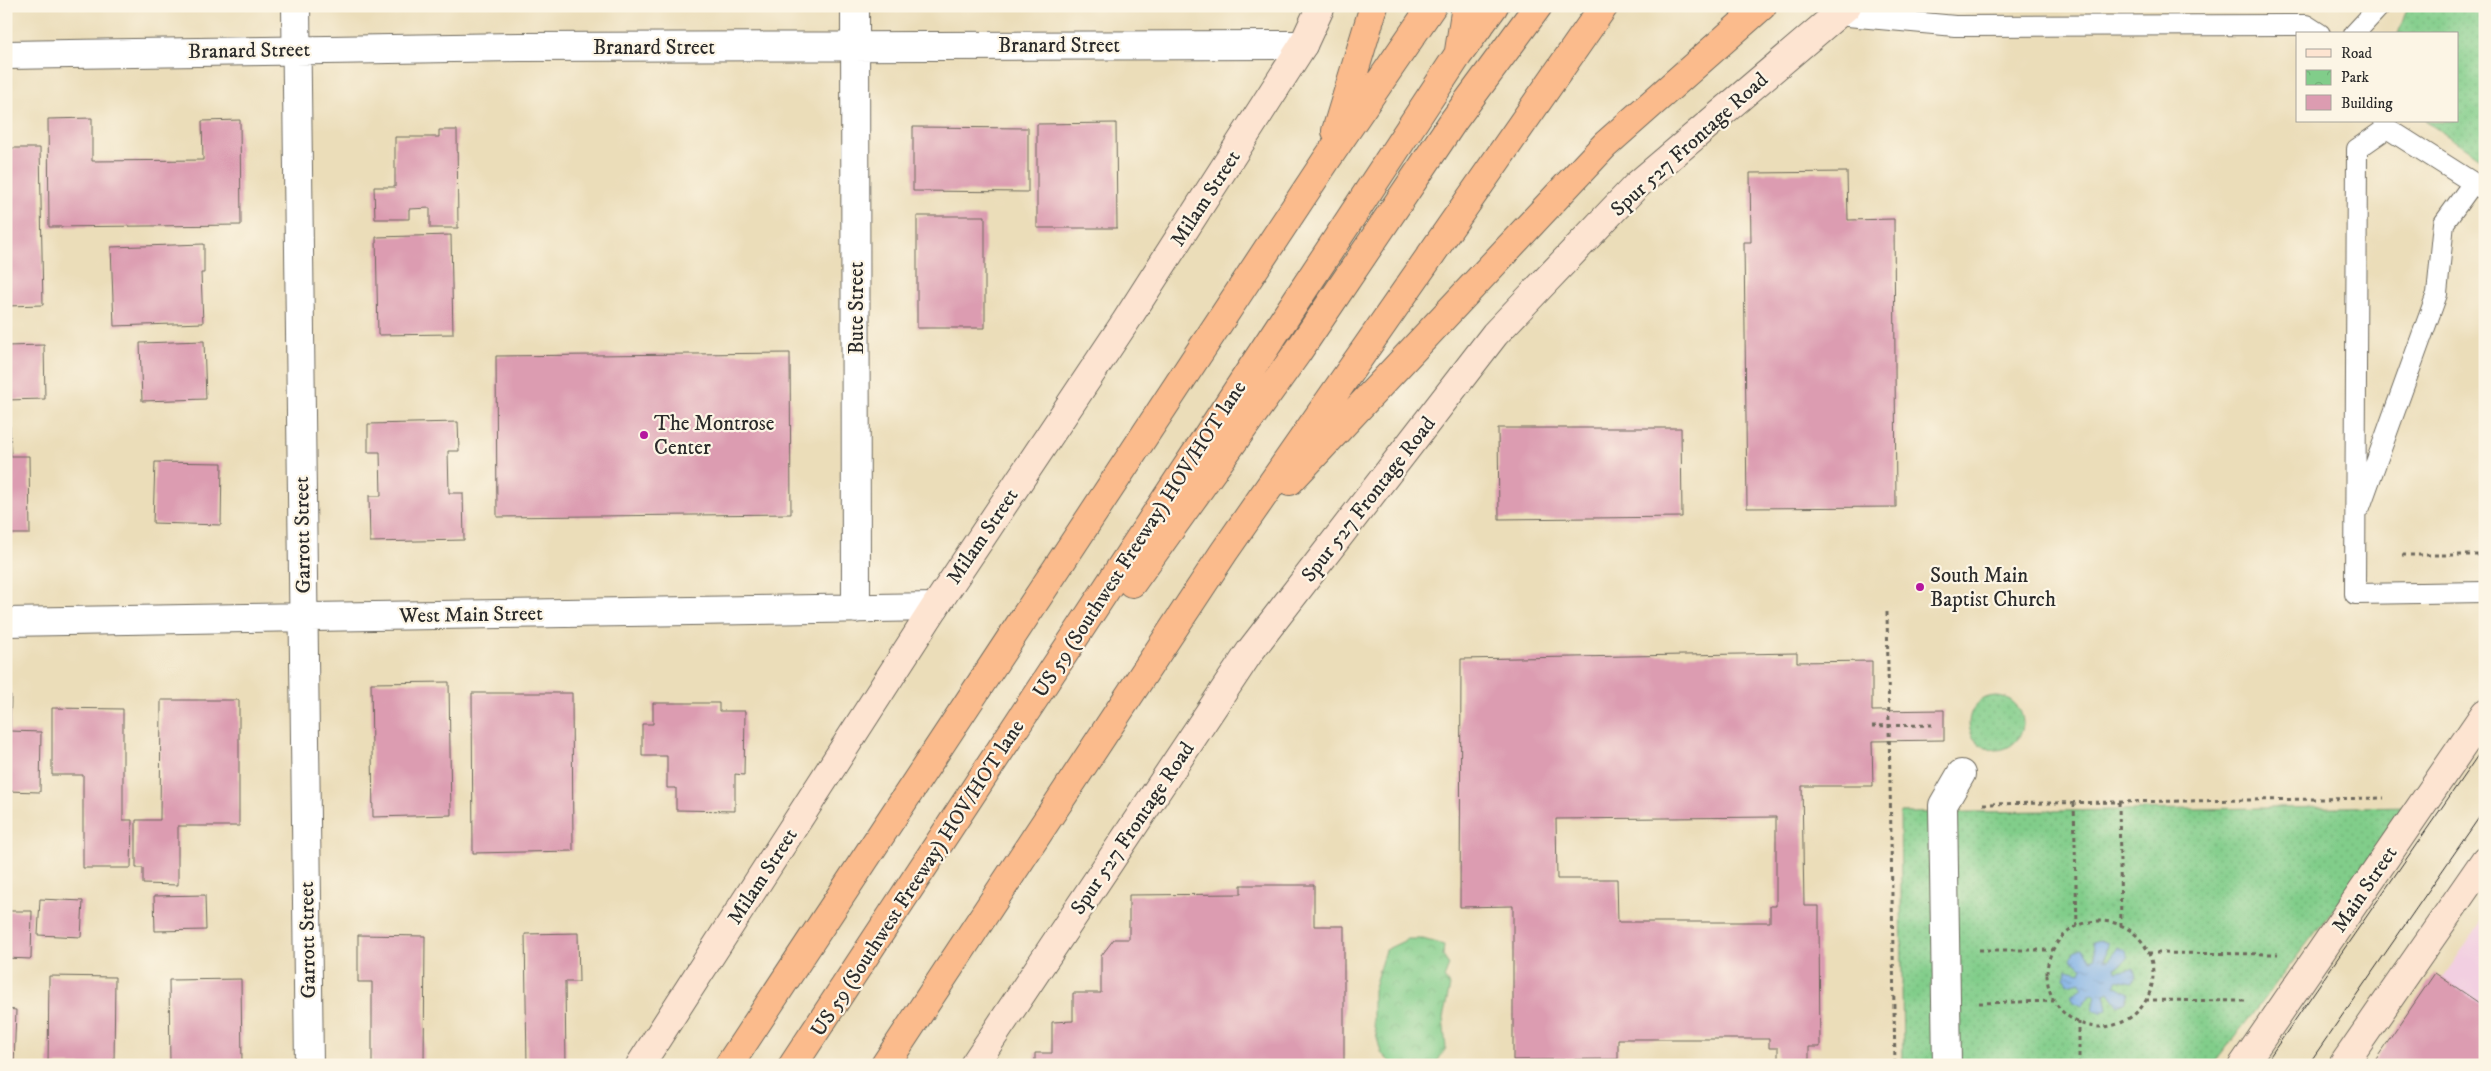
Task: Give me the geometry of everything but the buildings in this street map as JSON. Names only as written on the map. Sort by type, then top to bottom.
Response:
[{"type":"highway","points":[[1327,159],[1374,6]]},
{"type":"highway","points":[[729,1065],[1327,159],[1432,6]]},
{"type":"highway","name":"US 59 (Southwest Freeway) HOV/HOT lane","points":[[793,1065],[1458,55],[1466,6]]},
{"type":"highway","points":[[1458,55],[1494,6]]},
{"type":"highway","points":[[888,921],[1297,353],[1454,120],[1538,6]]},
{"type":"highway","points":[[885,1065],[1224,552],[1604,6]]},
{"type":"highway","points":[[1224,552],[1605,145],[1762,6]]},
{"type":"main road","name":"Milam Street","points":[[640,1065],[935,607],[1126,321],[1302,45],[1321,6]]},
{"type":"main road","name":"Spur 527 Frontage Road","points":[[982,1060],[1251,650],[1495,334],[1636,186],[1842,10]]},
{"type":"main road","name":"Main Street","points":[[2243,1065],[2485,713]]},
{"type":"main road","points":[[2343,1065],[2485,860]]},
{"type":"street","name":"Garrott Street","points":[[296,6],[308,1065]]},
{"type":"street","name":"Bute Street","points":[[855,6],[856,609]]},
{"type":"street","name":"Branard Street","points":[[6,55],[297,49],[1302,45]]},
{"type":"street","name":"West Main Street","points":[[6,622],[935,607]]},
{"type":"street","points":[[1947,1065],[1943,805],[1961,774]]},
{"type":"lane","points":[[2356,32],[2380,6]]},
{"type":"lane","points":[[1842,10],[1955,26],[2306,25],[2317,32]]},
{"type":"lane","points":[[2355,520],[2437,294],[2444,223],[2479,187],[2385,124],[2357,149],[2354,594],[2485,592]]},
{"type":"path","points":[[2402,555],[2485,555]]},
{"type":"path","points":[[1887,612],[1895,1065]]},
{"type":"path","points":[[1872,726],[1935,725]]},
{"type":"path","points":[[1943,805],[2393,798]]},
{"type":"path","points":[[2119,802],[2121,926]]},
{"type":"path","points":[[2074,803],[2077,926]]},
{"type":"path","points":[[2095,921],[2112,922],[2140,938],[2148,953],[2153,968],[2152,985],[2146,1000],[2133,1015],[2117,1024],[2099,1026],[2079,1022],[2066,1015],[2054,1001],[2047,985],[2047,967],[2052,950],[2063,935],[2077,926],[2095,921]]},
{"type":"path","points":[[1946,951],[2052,950]]},
{"type":"path","points":[[2148,953],[2285,955]]},
{"type":"path","points":[[2146,1000],[2253,1001]]},
{"type":"path","points":[[1946,1004],[2054,1001]]},
{"type":"path","points":[[2079,1022],[2079,1065]]},
{"type":"shaded area","points":[[2485,916],[2485,1065],[2383,1065]]},
{"type":"green space","points":[[2408,6],[2485,6],[2485,161],[2426,122],[2458,122],[2458,32],[2399,32]]},
{"type":"green space","points":[[1996,696],[2006,698],[2015,704],[2021,713],[2023,723],[2021,733],[2015,742],[2006,748],[1996,750],[1986,748],[1977,742],[1971,733],[1969,723],[1971,713],[1977,704],[1986,698]]},
{"type":"green space","points":[[2413,806],[2213,1065],[1903,1065],[1900,813]]},
{"type":"green space","points":[[1408,939],[1423,939],[1444,945],[1443,956],[1449,965],[1444,978],[1450,986],[1443,1018],[1446,1048],[1435,1065],[1392,1064],[1381,1053],[1373,1022],[1373,990],[1385,950]]},
{"type":"water","points":[[2100,940],[2108,943],[2105,959],[2109,960],[2117,947],[2125,950],[2129,958],[2115,967],[2116,971],[2133,968],[2136,975],[2133,983],[2116,980],[2115,985],[2129,993],[2126,1001],[2118,1005],[2109,992],[2105,994],[2108,1009],[2101,1013],[2093,1010],[2096,995],[2091,993],[2082,1006],[2074,1002],[2071,994],[2083,987],[2081,981],[2067,984],[2064,977],[2067,969],[2081,972],[2083,967],[2071,959],[2074,951],[2082,948],[2091,960],[2095,958],[2093,942]]},
{"type":"tram line","points":[[2264,1065],[2485,745]]},
{"type":"tram line","points":[[2308,1065],[2485,809]]},
{"type":"place","name":"The Montrose Center","points":[[644,435]]},
{"type":"place","name":"South Main Baptist Church","points":[[1920,587]]}]
